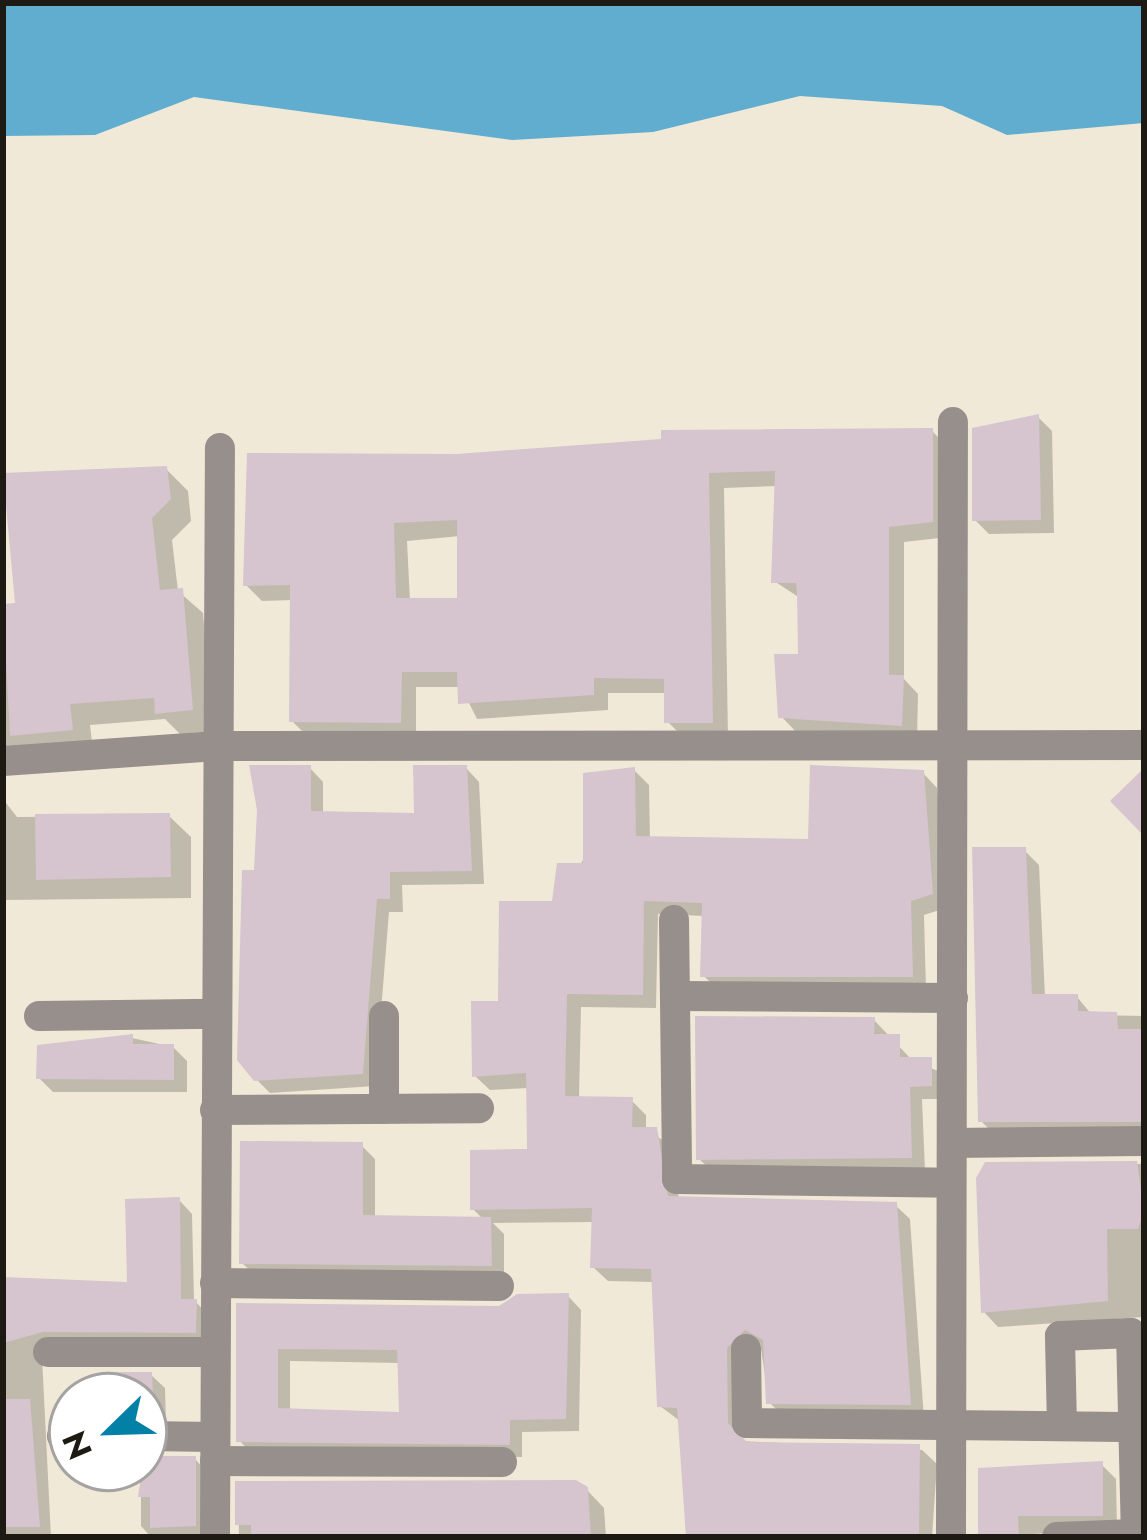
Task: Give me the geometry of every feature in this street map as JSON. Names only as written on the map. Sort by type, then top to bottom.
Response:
[{"type":"street","points":[[951,1537],[953,422]]},
{"type":"street","points":[[215,1537],[220,448]]},
{"type":"street","points":[[3,761],[220,746],[1144,745]]},
{"type":"street","points":[[674,920],[677,1179],[952,1183]]},
{"type":"street","points":[[675,996],[953,998]]},
{"type":"street","points":[[39,1016],[215,1014]]},
{"type":"street","points":[[384,1016],[384,1109]]},
{"type":"street","points":[[215,1110],[479,1108]]},
{"type":"street","points":[[952,1143],[1144,1141]]},
{"type":"street","points":[[215,1283],[499,1286]]},
{"type":"street","points":[[1057,1537],[1136,1535],[1139,1427],[1131,1333],[1060,1336],[1062,1426]]},
{"type":"street","points":[[746,1349],[747,1424],[1139,1427]]},
{"type":"street","points":[[48,1352],[215,1352]]},
{"type":"street","points":[[168,1440],[215,1449],[502,1462]]},
{"type":"water","points":[[3,3],[1144,3],[1144,123],[1007,135],[942,106],[800,96],[653,132],[512,140],[194,97],[95,135],[3,136]]},
{"type":"building","points":[[1039,414],[1041,520],[972,521],[972,428]]},
{"type":"building","points":[[933,428],[933,522],[889,527],[889,675],[904,675],[902,726],[778,718],[774,654],[798,654],[796,583],[771,583],[775,471],[709,473],[713,723],[664,723],[664,679],[594,678],[594,695],[458,704],[457,672],[402,672],[401,723],[289,722],[290,585],[243,586],[247,453],[457,454],[661,439],[661,430]],"holes":[[[457,520],[457,598],[396,598],[394,523]]]},
{"type":"building","points":[[167,466],[171,499],[152,518],[160,590],[183,588],[193,710],[155,714],[154,698],[70,704],[73,730],[10,736],[3,604],[15,603],[3,473]]},
{"type":"building","points":[[249,765],[311,765],[311,811],[414,813],[413,765],[467,765],[472,871],[390,872],[390,899],[377,899],[363,1074],[254,1081],[237,1060],[242,870],[254,870],[257,810]]},
{"type":"building","points":[[810,765],[924,770],[933,894],[911,901],[913,977],[700,977],[702,903],[644,901],[643,995],[567,994],[565,1096],[633,1097],[632,1127],[657,1127],[668,1196],[897,1202],[911,1405],[766,1404],[763,1340],[745,1330],[727,1348],[728,1423],[747,1442],[920,1444],[919,1537],[686,1537],[677,1408],[657,1407],[651,1269],[590,1268],[592,1208],[470,1210],[470,1150],[527,1149],[526,1073],[472,1077],[471,1001],[498,1001],[499,901],[552,901],[557,863],[583,863],[583,773],[635,767],[636,836],[808,839]]},
{"type":"building","points":[[1144,768],[1144,836],[1110,801]]},
{"type":"building","points":[[170,813],[171,877],[36,880],[35,814]]},
{"type":"building","points":[[972,847],[1026,847],[1032,994],[1078,994],[1078,1011],[1117,1012],[1118,1029],[1144,1029],[1144,1122],[978,1122]]},
{"type":"building","points":[[695,1016],[875,1017],[874,1034],[900,1034],[900,1057],[932,1057],[932,1086],[910,1087],[912,1158],[696,1160]]},
{"type":"building","points":[[133,1034],[133,1044],[174,1044],[174,1080],[36,1079],[37,1045]]},
{"type":"building","points":[[240,1141],[363,1142],[363,1215],[491,1217],[492,1266],[239,1264]]},
{"type":"building","points":[[1137,1161],[1144,1212],[1138,1229],[1107,1229],[1108,1301],[981,1313],[976,1178],[985,1162]]},
{"type":"building","points":[[180,1197],[181,1299],[197,1299],[196,1333],[43,1332],[3,1343],[3,1277],[127,1282],[125,1199]]},
{"type":"building","points":[[569,1293],[566,1419],[510,1420],[510,1445],[236,1442],[236,1303],[499,1306],[517,1294]],"holes":[[[278,1349],[397,1350],[399,1412],[278,1408]]]},
{"type":"building","points":[[3,1399],[30,1399],[40,1527],[3,1527]]},
{"type":"building","points":[[168,1456],[196,1456],[196,1526],[150,1528],[150,1497],[138,1497],[139,1492],[168,1492]]},
{"type":"building","points":[[1103,1461],[1103,1516],[1018,1516],[1019,1537],[978,1537],[978,1468]]},
{"type":"building","points":[[576,1480],[588,1487],[591,1537],[251,1537],[251,1525],[235,1525],[235,1481]]}]
